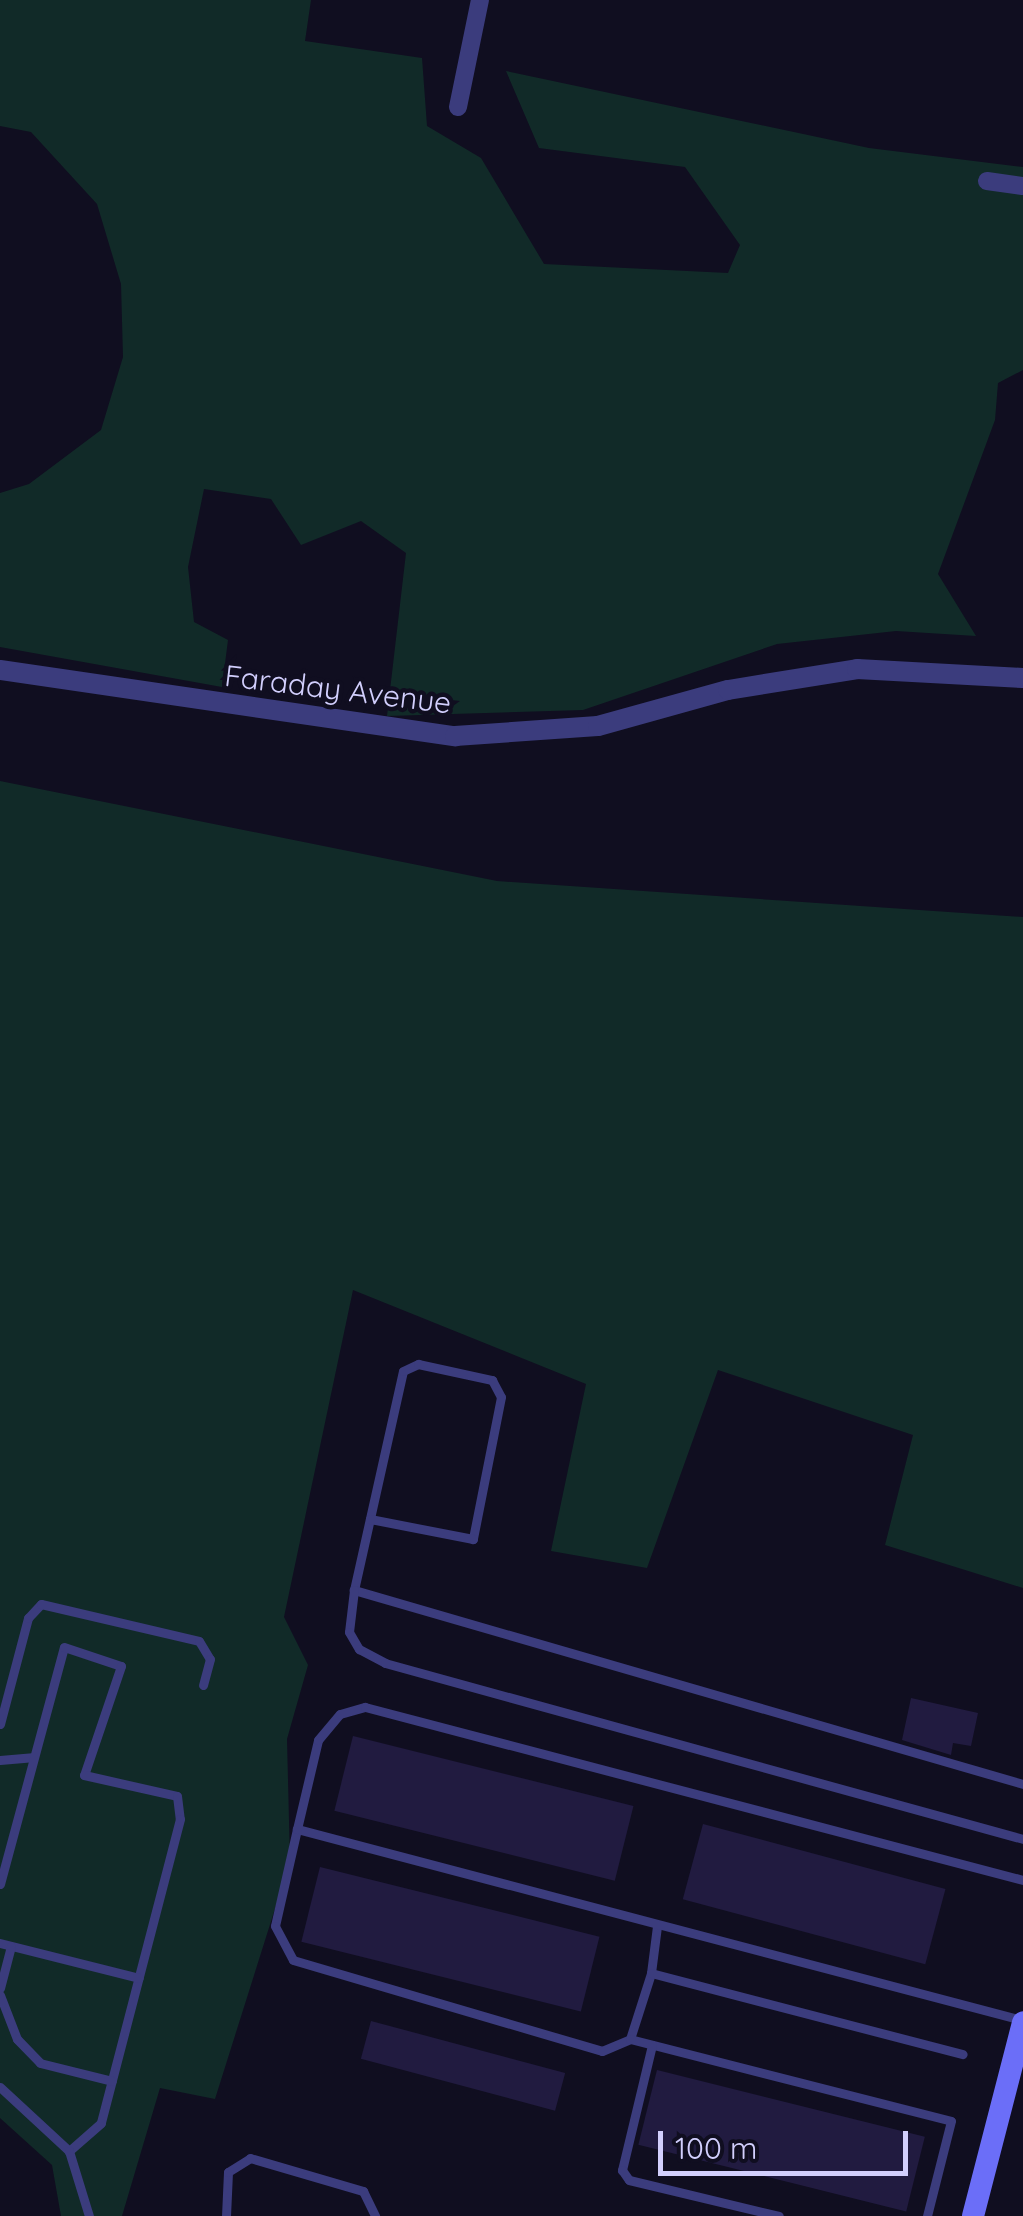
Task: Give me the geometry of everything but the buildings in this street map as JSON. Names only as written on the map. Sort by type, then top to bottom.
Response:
[{"type":"main road","points":[[973,2216],[1023,2021]]},
{"type":"street","points":[[458,107],[480,0]]},
{"type":"street","points":[[987,180],[1023,186]]},
{"type":"street","name":"Faraday Avenue","points":[[0,670],[456,736],[598,726],[728,690],[857,669],[1023,678]]},
{"type":"lane","points":[[370,1519],[473,1538],[500,1397],[492,1380],[418,1364],[403,1372],[354,1590],[349,1632],[359,1649],[385,1663],[1023,1839]]},
{"type":"lane","points":[[354,1590],[1023,1784]]},
{"type":"lane","points":[[0,1724],[28,1618],[40,1604],[199,1641],[210,1659],[203,1685]]},
{"type":"lane","points":[[0,1884],[64,1646],[121,1666],[84,1775],[176,1796],[180,1819],[101,2123],[69,2151]]},
{"type":"lane","points":[[927,2216],[951,2120],[630,2038],[602,2051],[293,1960],[275,1926],[318,1740],[340,1714],[365,1707],[1023,1880]]},
{"type":"lane","points":[[3,1756],[32,1758]]},
{"type":"lane","points":[[296,1830],[1023,2021]]},
{"type":"lane","points":[[630,2038],[651,1974],[657,1926]]},
{"type":"lane","points":[[112,2082],[40,2063],[16,2038],[0,1992],[6,1944],[139,1978]]},
{"type":"lane","points":[[651,1974],[963,2054]]},
{"type":"lane","points":[[652,2045],[622,2170],[629,2180],[779,2216]]},
{"type":"lane","points":[[0,2088],[69,2151],[88,2216]]},
{"type":"lane","points":[[226,2216],[228,2172],[250,2158],[363,2191],[374,2216]]},
{"type":"green space","points":[[0,0],[311,0],[305,41],[422,58],[427,126],[481,158],[544,264],[728,273],[740,245],[685,167],[539,148],[506,71],[869,148],[1023,167],[1023,370],[998,383],[995,420],[938,574],[976,636],[896,631],[777,644],[583,710],[387,716],[406,553],[361,521],[301,545],[271,499],[204,489],[188,567],[194,622],[228,640],[222,687],[0,647],[0,493],[29,484],[101,430],[123,357],[121,284],[97,204],[31,132],[0,126]]},
{"type":"green space","points":[[0,781],[497,881],[1023,917],[1023,1588],[885,1545],[913,1435],[718,1370],[647,1568],[551,1551],[586,1384],[353,1290],[284,1617],[308,1665],[287,1739],[290,1861],[215,2099],[160,2088],[122,2216],[61,2216],[52,2165],[0,2118]]}]
